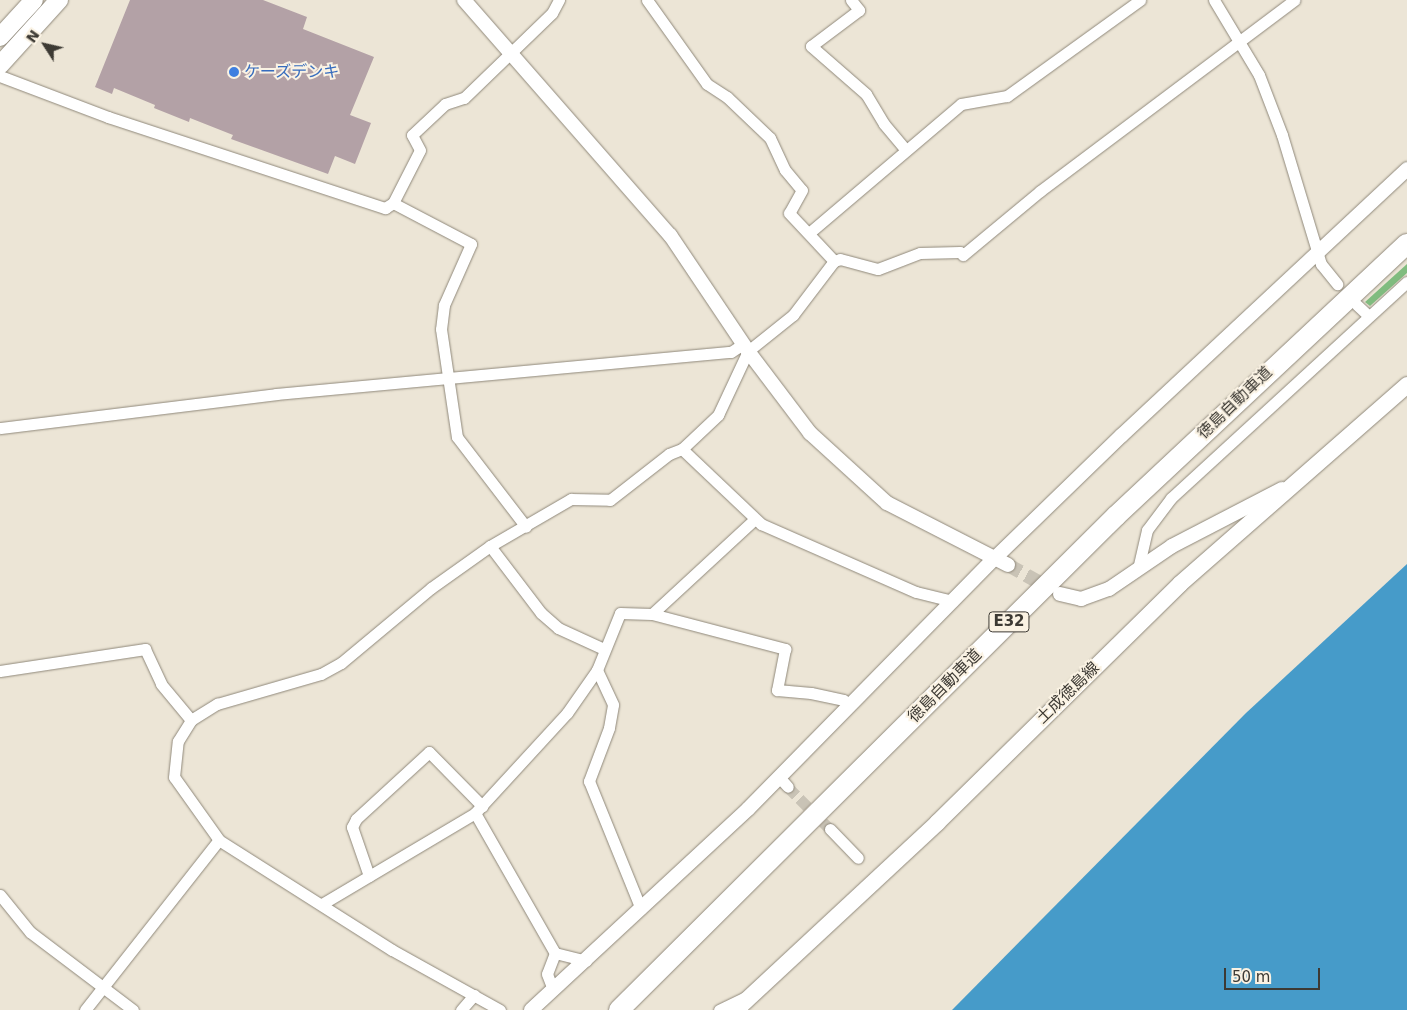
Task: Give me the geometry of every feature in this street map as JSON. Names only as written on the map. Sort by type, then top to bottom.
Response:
[{"type":"highway","name":"徳島自動車道","points":[[619,1010],[1116,516],[1407,244]]},
{"type":"main road","points":[[0,37],[34,0]]},
{"type":"main road","points":[[0,65],[59,0]]},
{"type":"main road","name":"土成徳島線","points":[[736,1010],[937,823],[1180,584],[1407,385]]},
{"type":"street","points":[[464,0],[670,235],[745,348],[810,433],[887,503],[996,557],[1008,565]]},
{"type":"street","points":[[0,76],[108,117],[385,208],[392,203],[420,150],[412,135],[445,104],[464,98],[552,14],[559,0]]},
{"type":"street","points":[[647,0],[707,84],[733,102],[770,138],[785,170],[802,190],[789,213],[834,261]]},
{"type":"street","points":[[851,0],[859,10],[811,46],[866,94],[884,124],[906,150]]},
{"type":"street","points":[[809,233],[961,104],[1007,96],[1140,0]]},
{"type":"street","points":[[1214,0],[1259,75],[1282,135],[1321,264],[1337,284]]},
{"type":"street","points":[[0,428],[276,394],[731,352],[745,348],[793,315],[834,261],[840,259],[878,269],[920,253],[960,252],[963,255],[1040,190],[1238,40],[1294,0]]},
{"type":"street","points":[[531,1010],[783,782],[849,705],[996,557],[1407,169]]},
{"type":"street","points":[[392,203],[471,244],[444,305],[441,329],[457,437],[526,527]]},
{"type":"street","points":[[1138,569],[1148,530],[1171,498],[1407,282]]},
{"type":"street","points":[[1358,305],[1369,316]]},
{"type":"street","points":[[500,1010],[392,950],[219,840],[174,777],[178,741],[191,720],[217,704],[321,674],[341,664],[431,588],[490,546],[526,527],[571,499],[610,500],[670,454],[682,449],[718,415],[745,348]]},
{"type":"street","points":[[682,449],[755,519],[778,533],[916,592],[953,601]]},
{"type":"street","points":[[1060,594],[1081,599],[1094,596],[1172,546],[1297,480]]},
{"type":"street","points":[[652,614],[755,519]]},
{"type":"street","points":[[490,546],[541,613],[558,628],[604,649]]},
{"type":"street","points":[[322,904],[479,809],[567,713],[597,670],[620,613],[652,614],[785,649],[776,690],[811,693],[843,700],[849,705]]},
{"type":"street","points":[[0,671],[145,649],[162,684],[191,720]]},
{"type":"street","points":[[597,670],[612,705],[609,728],[589,781],[641,909]]},
{"type":"street","points":[[369,876],[352,826],[356,819],[429,752],[479,809],[555,954],[547,974],[553,990]]},
{"type":"street","points":[[830,829],[858,858]]},
{"type":"street","points":[[85,1010],[219,840]]},
{"type":"street","points":[[0,895],[30,932],[133,1010]]},
{"type":"street","points":[[555,954],[586,960]]},
{"type":"street","points":[[719,1010],[754,994]]},
{"type":"street","points":[[461,1010],[474,995]]},
{"type":"green space","points":[[1407,264],[1407,273],[1370,306],[1365,302]]},
{"type":"water","points":[[1407,564],[1407,1010],[952,1010],[1246,713]]},
{"type":"building","name":"ケーズデンキ","points":[[130,0],[263,0],[307,17],[303,29],[374,57],[350,115],[371,123],[355,164],[335,156],[328,174],[231,139],[233,135],[190,118],[189,122],[154,108],[155,105],[114,88],[112,94],[95,87]]},
{"type":"tunnel","points":[[1008,565],[1051,589]]},
{"type":"tunnel","points":[[788,787],[830,829]]},
{"type":"place","name":"ケーズデンキ","points":[[234,72]]}]
